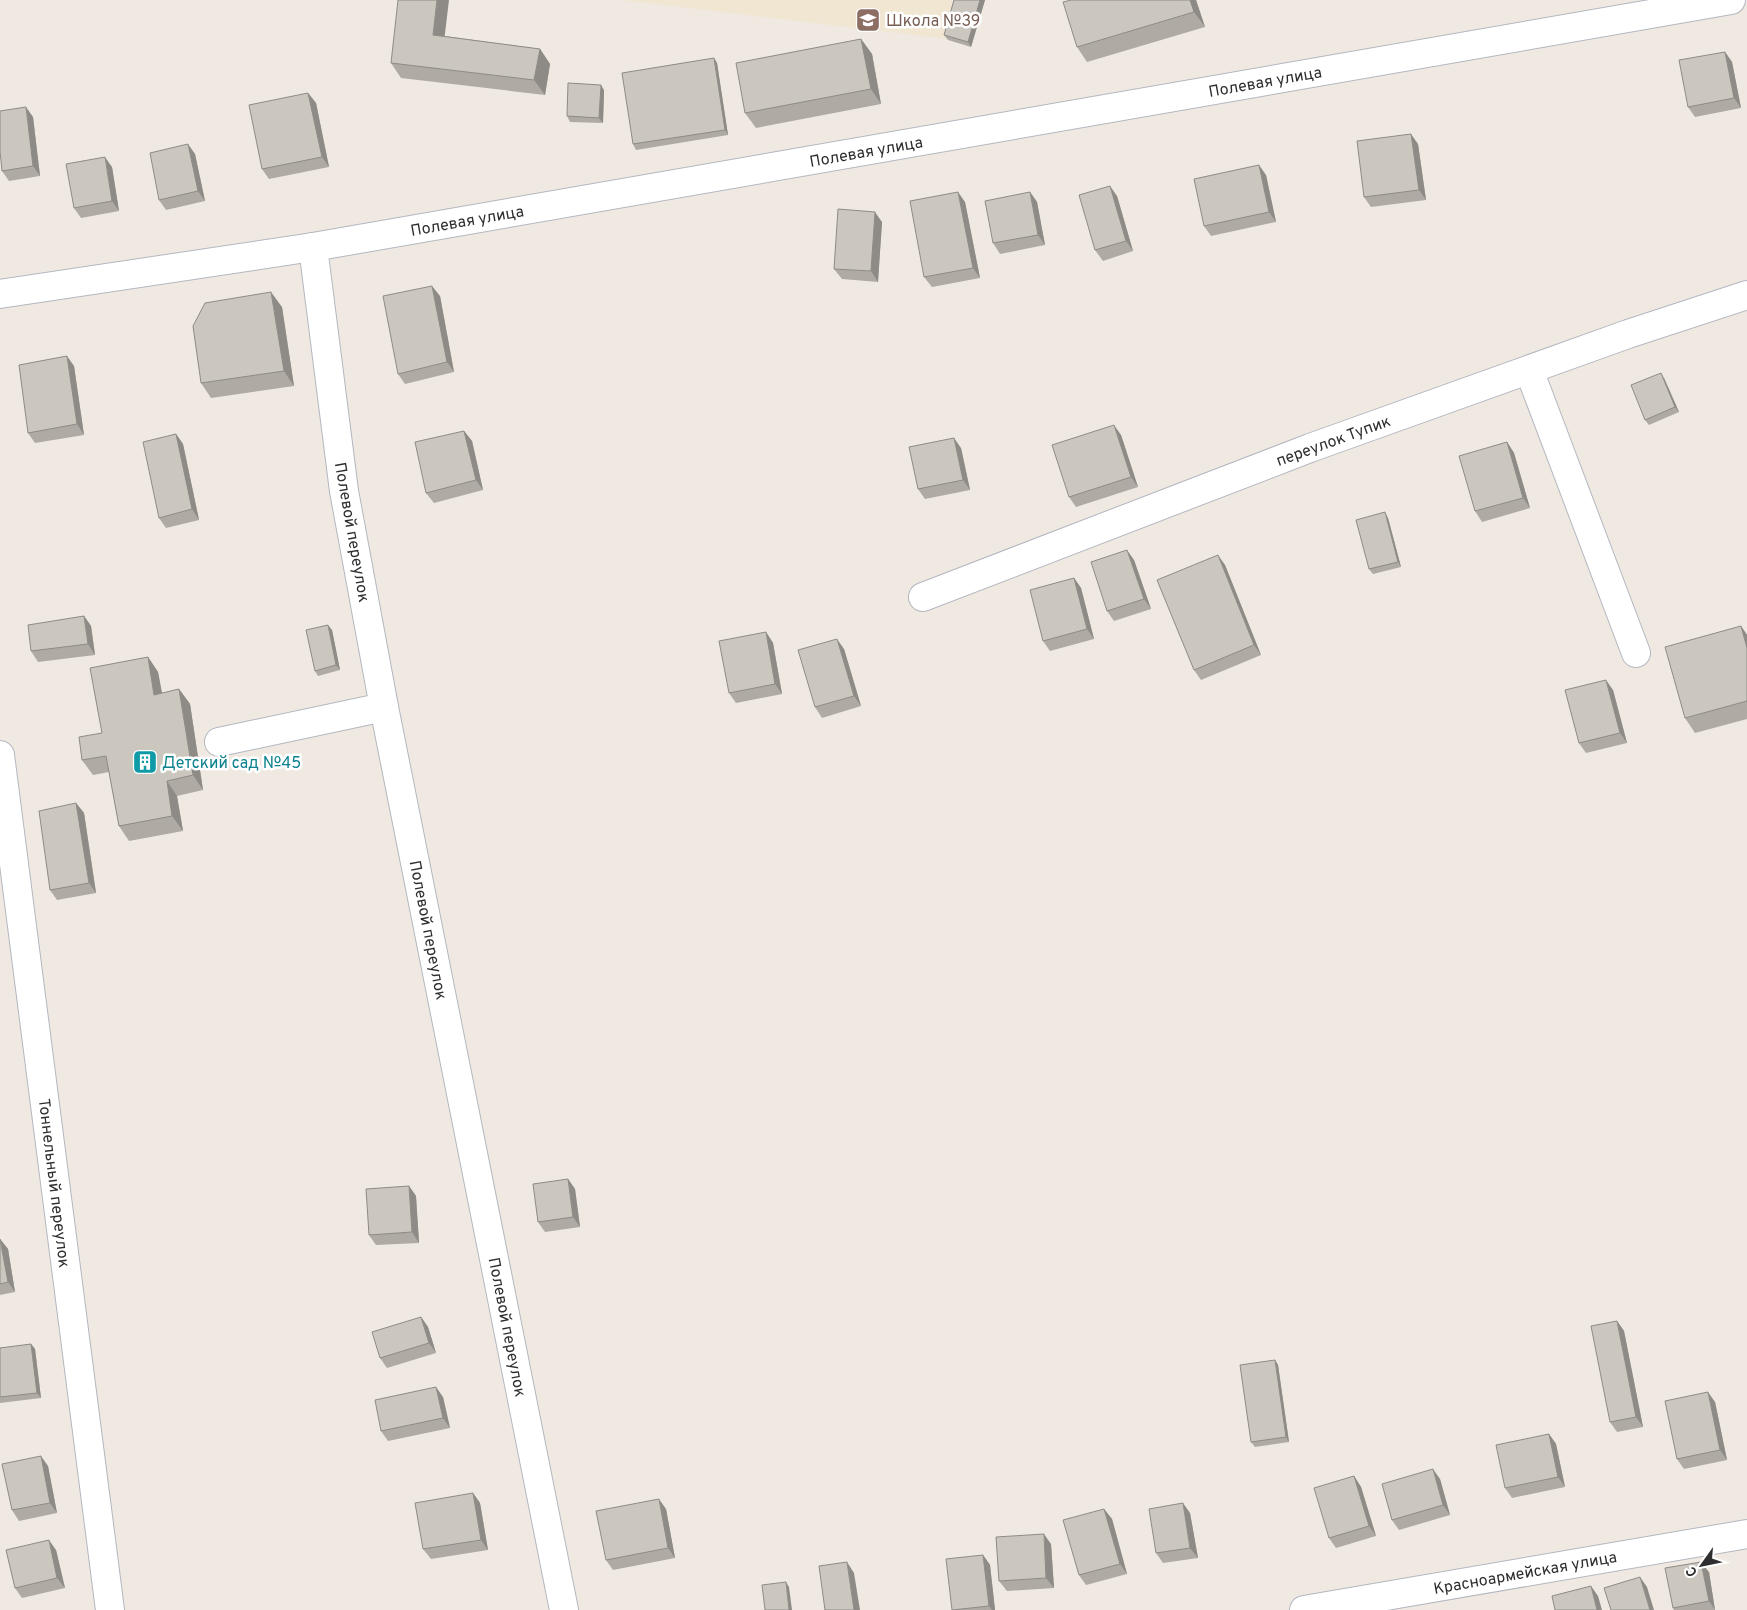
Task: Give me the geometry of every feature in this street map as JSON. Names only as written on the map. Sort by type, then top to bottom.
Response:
[{"type":"street","name":"Полевая улица","points":[[0,294],[314,247],[1732,0]]},
{"type":"street","name":"Полевой переулок","points":[[314,247],[344,491],[384,707],[564,1610]]},
{"type":"street","name":"переулок Тупик","points":[[923,597],[1310,448],[1747,295]]},
{"type":"street","points":[[1529,370],[1636,653]]},
{"type":"street","points":[[219,742],[384,707]]},
{"type":"street","name":"Тоннельный переулок","points":[[0,755],[10,916],[110,1610]]},
{"type":"street","name":"Красноармейская улица","points":[[1304,1610],[1747,1534]]},
{"type":"shaded area","name":"Школа №39","points":[[622,0],[952,0],[948,39]]},
{"type":"building","points":[[398,0],[437,0],[433,35],[540,49],[534,80],[391,63]]},
{"type":"building","points":[[954,0],[980,0],[968,42],[944,35]]},
{"type":"building","points":[[1071,0],[1190,0],[1194,12],[1077,47],[1063,2]]},
{"type":"building","points":[[861,39],[871,89],[745,113],[736,63]]},
{"type":"building","points":[[1725,52],[1734,98],[1688,107],[1679,60]]},
{"type":"building","points":[[714,58],[725,130],[633,144],[622,73]]},
{"type":"building","points":[[568,83],[601,85],[599,118],[567,116]]},
{"type":"building","points":[[308,93],[322,157],[262,169],[249,105]]},
{"type":"building","points":[[26,107],[33,166],[2,171],[0,111]]},
{"type":"building","points":[[1411,134],[1419,190],[1364,197],[1357,141]]},
{"type":"building","points":[[188,144],[198,191],[159,200],[150,153]]},
{"type":"building","points":[[105,157],[112,201],[74,208],[66,164]]},
{"type":"building","points":[[1259,165],[1269,212],[1204,226],[1194,179]]},
{"type":"building","points":[[1110,186],[1126,241],[1095,250],[1079,195]]},
{"type":"building","points":[[958,192],[973,268],[924,277],[910,201]]},
{"type":"building","points":[[1030,192],[1038,235],[993,243],[985,201]]},
{"type":"building","points":[[838,209],[875,212],[871,271],[834,269]]},
{"type":"building","points":[[432,286],[447,362],[398,374],[383,296]]},
{"type":"building","points":[[271,292],[284,371],[201,383],[193,326],[205,303]]},
{"type":"building","points":[[67,356],[77,424],[28,433],[19,365]]},
{"type":"building","points":[[1661,373],[1675,407],[1645,420],[1631,385]]},
{"type":"building","points":[[1114,425],[1131,477],[1069,497],[1052,445]]},
{"type":"building","points":[[464,431],[476,480],[426,493],[415,442]]},
{"type":"building","points":[[176,434],[192,509],[159,518],[143,442]]},
{"type":"building","points":[[954,438],[963,480],[918,489],[909,447]]},
{"type":"building","points":[[1507,442],[1523,498],[1475,511],[1459,456]]},
{"type":"building","points":[[1385,512],[1398,562],[1369,569],[1356,520]]},
{"type":"building","points":[[1127,550],[1144,599],[1107,611],[1091,562]]},
{"type":"building","points":[[1218,555],[1254,645],[1194,670],[1157,580]]},
{"type":"building","points":[[1074,578],[1087,629],[1043,641],[1030,590]]},
{"type":"building","points":[[84,616],[88,644],[31,651],[28,625]]},
{"type":"building","points":[[328,625],[336,665],[315,671],[306,630]]},
{"type":"building","points":[[1741,626],[1747,648],[1747,701],[1685,718],[1665,647]]},
{"type":"building","points":[[766,632],[775,684],[729,693],[719,641]]},
{"type":"building","points":[[837,639],[854,696],[815,707],[798,650]]},
{"type":"building","name":"Детский сад №45","points":[[148,657],[154,695],[179,689],[193,775],[167,781],[172,816],[119,826],[106,756],[82,760],[79,737],[102,733],[90,668]]},
{"type":"building","points":[[1606,680],[1620,733],[1579,743],[1565,690]]},
{"type":"building","points":[[76,803],[89,883],[50,890],[39,811]]},
{"type":"building","points":[[568,1179],[573,1217],[538,1222],[533,1184]]},
{"type":"building","points":[[409,1186],[412,1232],[369,1235],[366,1189]]},
{"type":"building","points":[[0,1239],[8,1282],[0,1284]]},
{"type":"building","points":[[421,1317],[429,1343],[380,1358],[372,1332]]},
{"type":"building","points":[[1617,1321],[1636,1417],[1610,1422],[1591,1326]]},
{"type":"building","points":[[31,1344],[37,1393],[0,1397],[0,1348]]},
{"type":"building","points":[[1275,1360],[1286,1437],[1251,1442],[1240,1365]]},
{"type":"building","points":[[436,1387],[443,1418],[381,1431],[375,1400]]},
{"type":"building","points":[[1708,1392],[1720,1450],[1677,1459],[1665,1401]]},
{"type":"building","points":[[1549,1434],[1558,1477],[1505,1488],[1496,1445]]},
{"type":"building","points":[[41,1456],[50,1503],[12,1510],[2,1464]]},
{"type":"building","points":[[1433,1469],[1443,1505],[1392,1520],[1382,1484]]},
{"type":"building","points":[[1354,1476],[1369,1526],[1329,1538],[1314,1488]]},
{"type":"building","points":[[473,1493],[481,1540],[423,1549],[415,1503]]},
{"type":"building","points":[[659,1499],[668,1548],[606,1560],[596,1511]]},
{"type":"building","points":[[1183,1503],[1190,1548],[1156,1553],[1149,1509]]},
{"type":"building","points":[[1104,1509],[1120,1564],[1079,1575],[1063,1520]]},
{"type":"building","points":[[1044,1534],[1046,1578],[999,1581],[996,1537]]},
{"type":"building","points":[[49,1540],[57,1578],[15,1588],[6,1550]]},
{"type":"building","points":[[983,1555],[989,1606],[952,1610],[946,1559]]},
{"type":"building","points":[[847,1562],[854,1610],[825,1610],[819,1566]]},
{"type":"building","points":[[1701,1562],[1709,1601],[1673,1608],[1665,1568]]},
{"type":"building","points":[[1640,1577],[1650,1610],[1611,1610],[1604,1588]]},
{"type":"building","points":[[786,1582],[789,1610],[765,1610],[762,1585]]},
{"type":"building","points":[[1591,1586],[1597,1610],[1555,1610],[1552,1596]]},
{"type":"place","name":"Школа №39","points":[[868,20]]},
{"type":"place","name":"Детский сад №45","points":[[145,762]]}]
